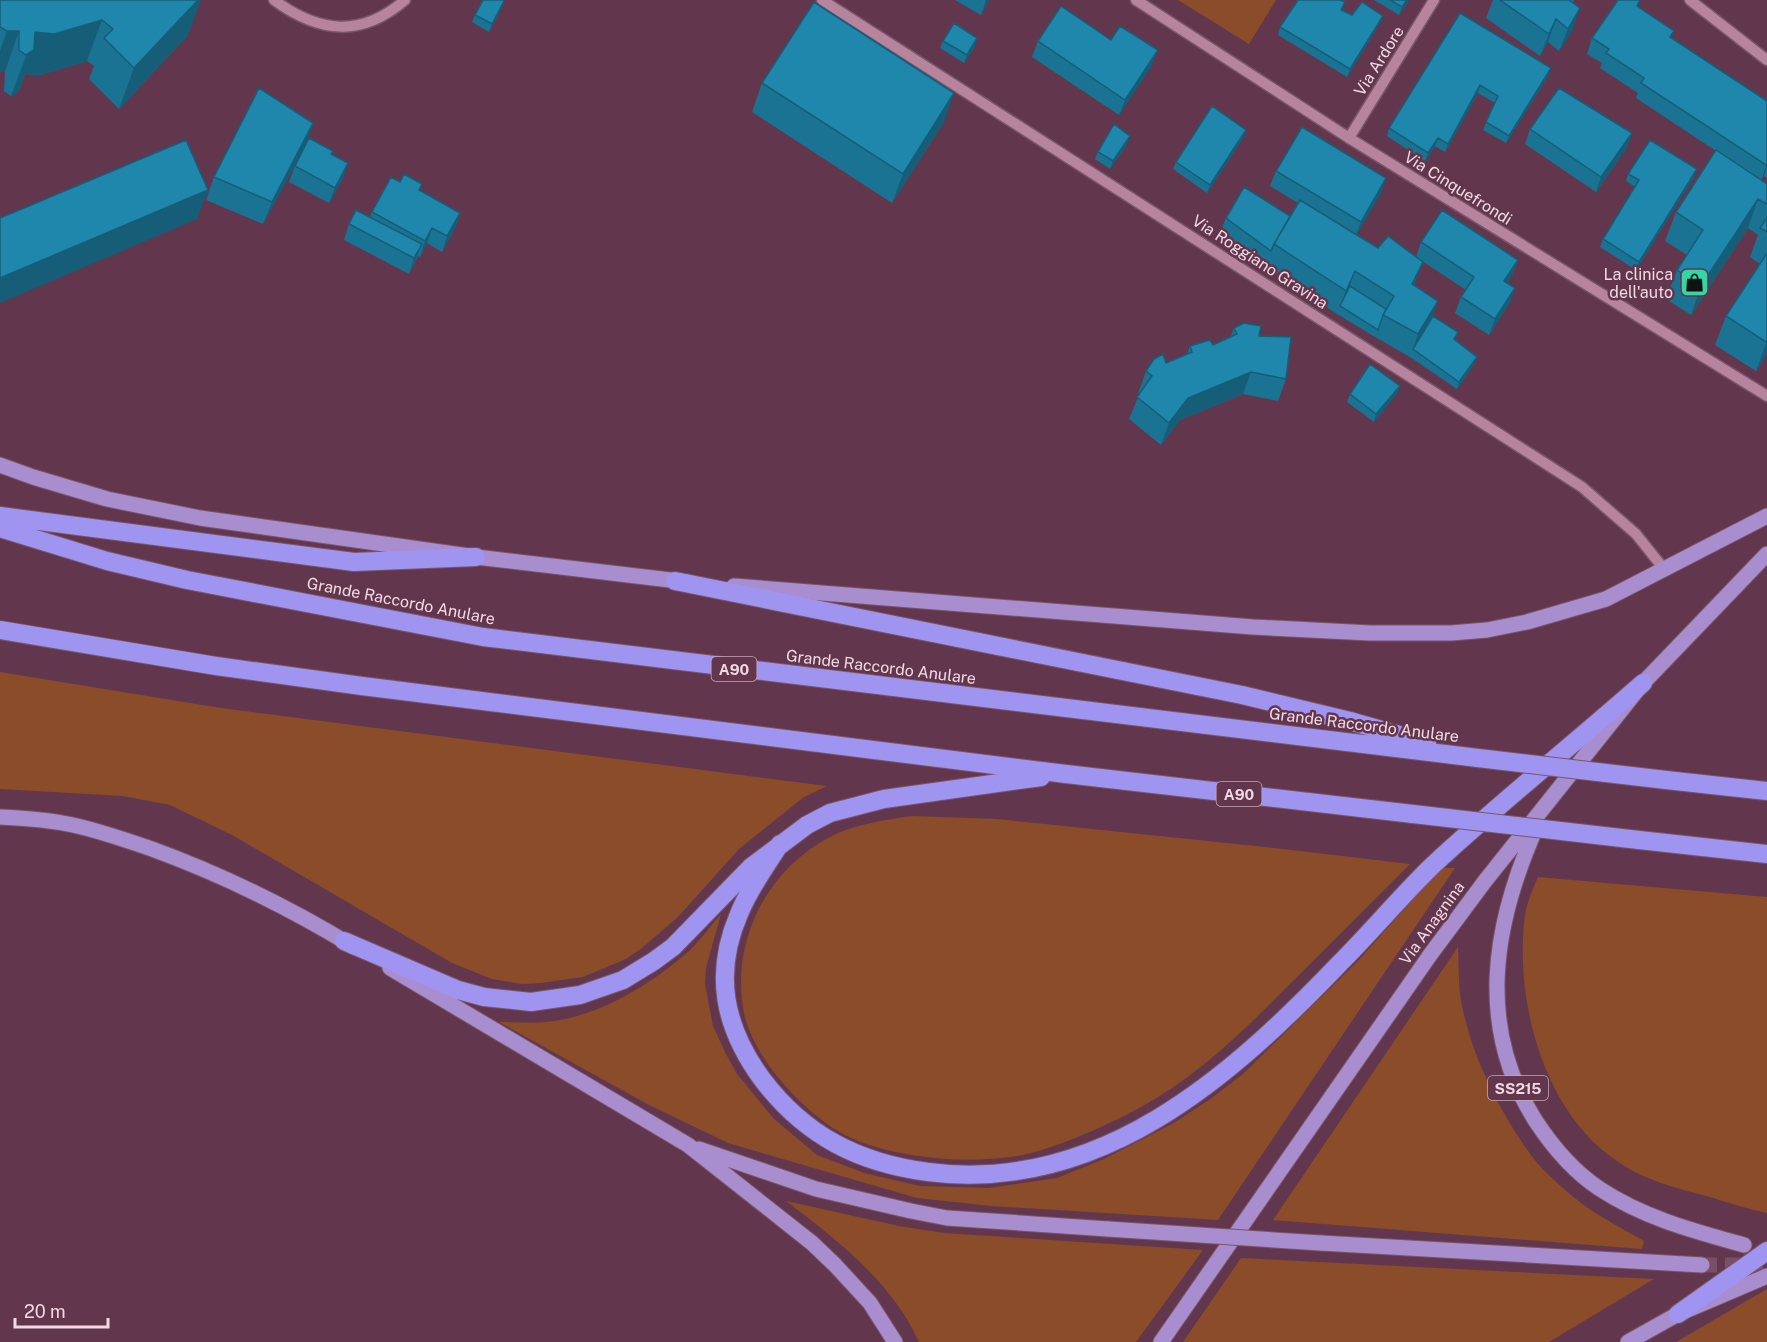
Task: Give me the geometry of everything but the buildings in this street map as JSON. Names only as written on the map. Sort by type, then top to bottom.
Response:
[{"type":"highway","points":[[0,516],[354,562],[476,557]]},
{"type":"highway","name":"Grande Raccordo Anulare","points":[[0,528],[107,561],[187,580],[483,637],[1767,791]]},
{"type":"highway","points":[[675,581],[1242,695],[1350,721],[1478,758]]},
{"type":"highway","name":"A90","points":[[0,630],[216,666],[362,686],[1066,774],[1767,854]]},
{"type":"highway","points":[[780,844],[747,896],[738,915],[724,965],[724,987],[729,1013],[741,1044],[759,1074],[788,1109],[803,1122],[836,1144],[869,1160],[908,1170],[951,1175],[980,1176],[1028,1170],[1061,1163],[1105,1147],[1169,1112],[1219,1076],[1288,1016],[1432,867],[1644,683]]},
{"type":"highway","points":[[344,941],[458,990],[531,1002],[580,996],[623,980],[654,961],[673,947],[727,889],[780,844],[807,825],[830,813],[884,799],[1066,774]]},
{"type":"highway","points":[[1678,1314],[1767,1251]]},
{"type":"main road","points":[[0,465],[107,499],[169,512],[476,557],[675,581],[1253,627],[1427,634],[1487,630],[1559,614],[1606,599],[1767,516]]},
{"type":"main road","name":"Via Anagnina","points":[[1161,1342],[1430,955],[1492,872],[1543,812],[1644,683],[1767,554]]},
{"type":"main road","name":"SS215","points":[[1543,812],[1523,856],[1510,898],[1502,929],[1496,969],[1500,1034],[1505,1055],[1520,1093],[1544,1133],[1557,1149],[1579,1172],[1599,1188],[1633,1208],[1678,1227],[1744,1245]]},
{"type":"main road","points":[[0,817],[74,825],[160,852],[238,884],[344,941],[688,1145],[812,1243],[870,1303],[895,1342]]},
{"type":"main road","points":[[688,1145],[816,1189],[910,1211],[967,1219],[1321,1243],[1702,1265]]},
{"type":"main road","points":[[1628,1342],[1678,1314],[1767,1276]]},
{"type":"street","points":[[274,0],[294,13],[318,23],[342,27],[358,27],[384,15],[405,0]]},
{"type":"street","name":"Via Roggiano Gravina","points":[[822,0],[1582,486],[1636,534],[1664,569]]},
{"type":"street","name":"Via Cinquefrondi","points":[[1136,0],[1349,138],[1767,396]]},
{"type":"street","name":"Via Ardore","points":[[1349,138],[1434,0]]},
{"type":"street","points":[[1690,0],[1767,60]]},
{"type":"shaded area","points":[[1178,0],[1276,0],[1249,44]]},
{"type":"shaded area","points":[[0,672],[221,708],[827,786],[804,797],[739,849],[678,917],[626,959],[583,977],[522,984],[492,979],[452,963],[232,835],[170,805],[123,796],[0,789]]},
{"type":"shaded area","points":[[912,816],[997,819],[1410,864],[1235,1038],[1195,1072],[1151,1102],[1091,1131],[1031,1153],[984,1159],[929,1157],[876,1147],[853,1139],[833,1128],[805,1106],[778,1078],[757,1046],[744,1013],[741,987],[748,935],[771,889],[788,869],[807,851],[830,837],[870,823]]},
{"type":"shaded area","points":[[1441,868],[1455,868],[1218,1220],[991,1206],[917,1198],[728,1143],[649,1105],[499,1022],[554,1021],[608,1005],[642,986],[674,964],[692,948],[721,914],[706,968],[705,984],[713,1026],[737,1074],[774,1119],[817,1155],[864,1173],[920,1186],[989,1188],[1057,1178],[1104,1159],[1172,1124],[1243,1074],[1358,961]]},
{"type":"shaded area","points":[[1538,877],[1767,897],[1767,1213],[1673,1187],[1639,1174],[1617,1161],[1591,1140],[1570,1114],[1552,1084],[1539,1051],[1524,982],[1525,915]]},
{"type":"shaded area","points":[[1458,947],[1460,991],[1467,1026],[1480,1065],[1498,1103],[1536,1162],[1588,1208],[1644,1241],[1642,1249],[1273,1220]]},
{"type":"shaded area","points":[[786,1201],[899,1226],[944,1233],[1203,1250],[1136,1342],[919,1342],[908,1320],[878,1281],[825,1231]]},
{"type":"shaded area","points":[[1241,1258],[1654,1279],[1549,1342],[1183,1342]]},
{"type":"shaded area","points":[[1767,1289],[1767,1342],[1676,1342]]},
{"type":"tunnel","points":[[1702,1265],[1767,1265]]},
{"type":"place","name":"La clinica dell'auto","points":[[1694,283]]}]
